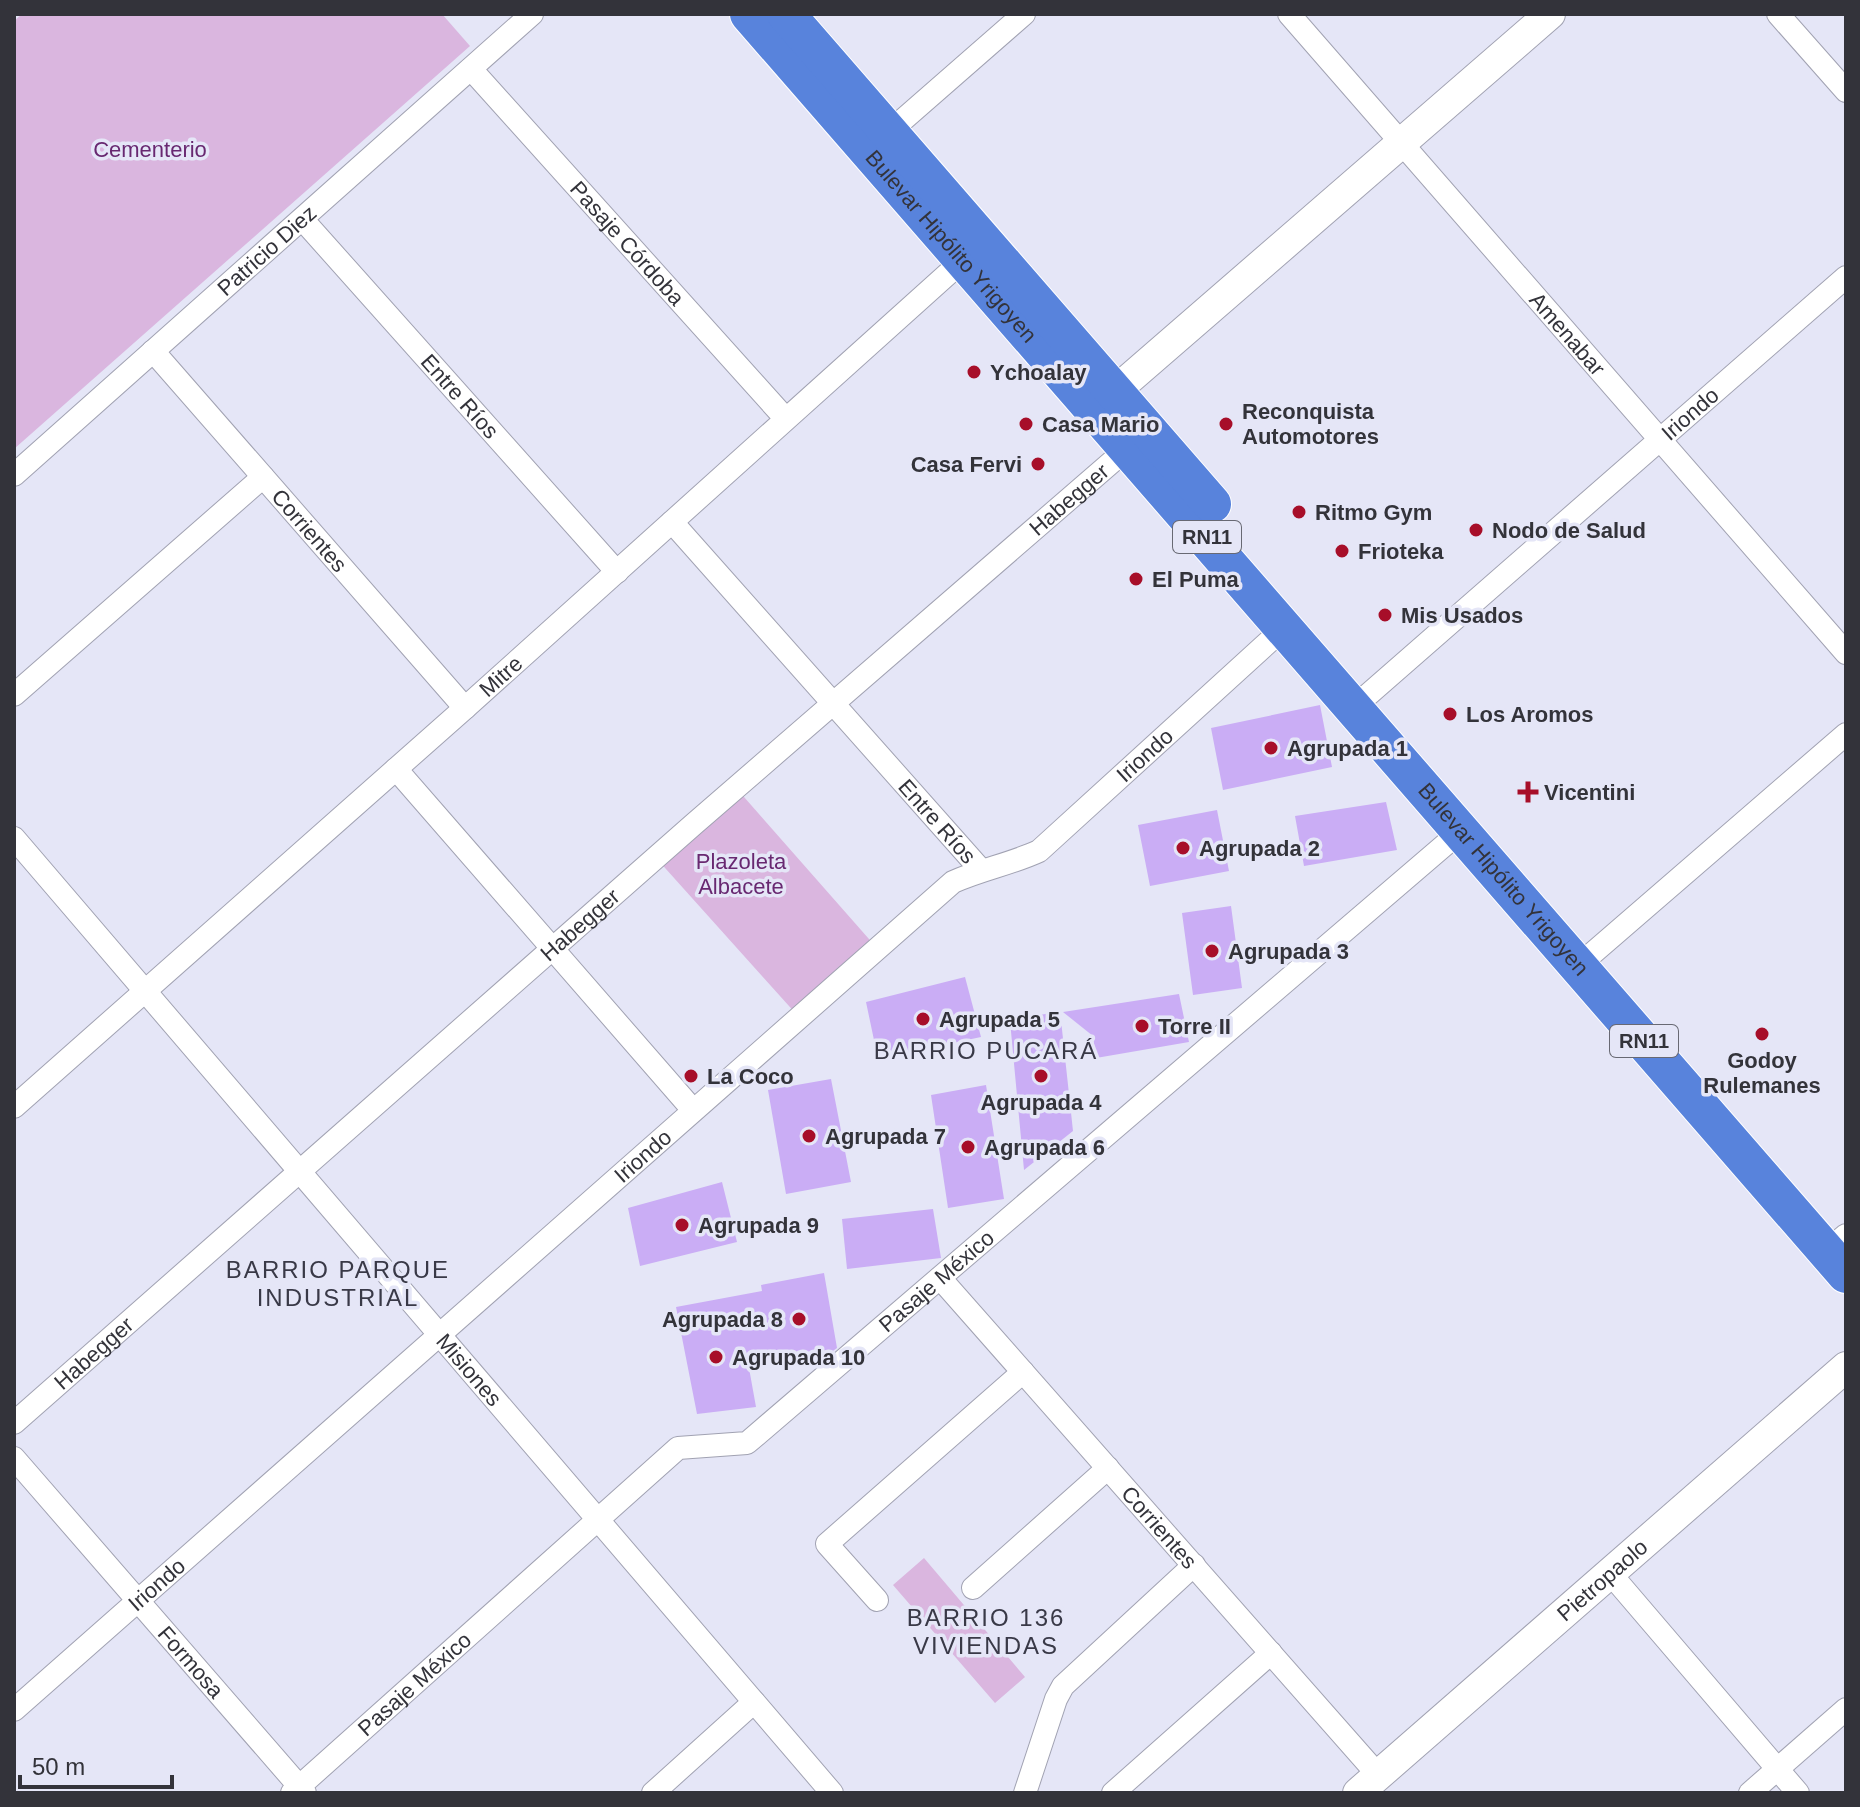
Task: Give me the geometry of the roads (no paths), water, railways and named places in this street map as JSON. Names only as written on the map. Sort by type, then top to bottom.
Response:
[{"type":"highway","name":"Bulevar Hipólito Yrigoyen","points":[[749,14],[878,141],[1841,1248]]},
{"type":"highway","name":"Bulevar Hipólito Yrigoyen","points":[[786,14],[878,141]]},
{"type":"highway","name":"Bulevar Hipólito Yrigoyen","points":[[1138,440],[1286,626],[1364,698],[1461,831],[1588,957]]},
{"type":"street","points":[[878,141],[1024,14]]},
{"type":"street","name":"Amenabar","points":[[1289,14],[1846,653]]},
{"type":"street","points":[[1104,401],[1550,14]]},
{"type":"street","points":[[1778,14],[1846,91]]},
{"type":"street","name":"Patricio Diez","points":[[14,475],[303,220],[523,18]]},
{"type":"street","name":"Pasaje Córdoba","points":[[471,69],[785,418]]},
{"type":"street","name":"Entre Ríos","points":[[303,220],[617,572]]},
{"type":"street","name":"Mitre","points":[[14,1107],[974,251]]},
{"type":"street","name":"Iriondo","points":[[1364,698],[1846,277]]},
{"type":"street","name":"Corrientes","points":[[153,351],[465,708]]},
{"type":"street","name":"Habegger","points":[[14,1423],[552,948],[1138,440]]},
{"type":"street","points":[[14,695],[263,477]]},
{"type":"street","name":"Entre Ríos","points":[[672,522],[981,870]]},
{"type":"street","name":"Iriondo","points":[[14,1710],[953,882],[981,870],[1013,863],[1039,851],[1286,626]]},
{"type":"street","points":[[1588,957],[1846,734]]},
{"type":"street","points":[[396,769],[693,1110]]},
{"type":"street","name":"Pasaje México","points":[[299,1791],[678,1448],[747,1443],[1461,831]]},
{"type":"street","name":"Misiones","points":[[14,838],[832,1793]]},
{"type":"street","name":"Corrientes","points":[[940,1278],[1271,1653],[1368,1784]]},
{"type":"street","name":"Pietropaolo","points":[[1368,1784],[1846,1367]]},
{"type":"street","points":[[877,1600],[827,1544],[1023,1372]]},
{"type":"street","name":"Formosa","points":[[14,1458],[299,1791]]},
{"type":"street","points":[[973,1588],[1108,1468]]},
{"type":"street","points":[[1025,1793],[1063,1686],[1194,1565]]},
{"type":"street","points":[[1609,1572],[1798,1793]]},
{"type":"street","points":[[1113,1793],[1271,1653]]},
{"type":"street","points":[[653,1793],[754,1702]]},
{"type":"street","points":[[1750,1793],[1846,1709]]},
{"type":"place","name":"Ychoalay","points":[[974,372]]},
{"type":"place","name":"Casa Mario","points":[[1026,424]]},
{"type":"place","name":"Reconquista Automotores","points":[[1226,424]]},
{"type":"place","name":"Casa Fervi","points":[[1038,464]]},
{"type":"place","name":"Ritmo Gym","points":[[1299,512]]},
{"type":"place","name":"Nodo de Salud","points":[[1476,530]]},
{"type":"place","name":"Frioteka","points":[[1342,551]]},
{"type":"place","name":"El Puma","points":[[1136,579]]},
{"type":"place","name":"Mis Usados","points":[[1385,615]]},
{"type":"place","name":"Los Aromos","points":[[1450,714]]},
{"type":"place","name":"Agrupada 1","points":[[1271,748]]},
{"type":"place","name":"Vicentini","points":[[1528,792]]},
{"type":"place","name":"Agrupada 2","points":[[1183,848]]},
{"type":"place","name":"Agrupada 3","points":[[1212,951]]},
{"type":"place","name":"Agrupada 5","points":[[923,1019]]},
{"type":"place","name":"Torre II","points":[[1142,1026]]},
{"type":"place","name":"Godoy Rulemanes","points":[[1762,1034]]},
{"type":"place","name":"La Coco","points":[[691,1076]]},
{"type":"place","name":"Agrupada 4","points":[[1041,1076]]},
{"type":"place","name":"Agrupada 7","points":[[809,1136]]},
{"type":"place","name":"Agrupada 6","points":[[968,1147]]},
{"type":"place","name":"Agrupada 9","points":[[682,1225]]},
{"type":"place","name":"Agrupada 8","points":[[799,1319]]},
{"type":"place","name":"Agrupada 10","points":[[716,1357]]},
{"type":"district","name":"BARRIO PUCARÁ","points":[[986,1050]]},
{"type":"district","name":"BARRIO PARQUE INDUSTRIAL","points":[[338,1283]]},
{"type":"district","name":"BARRIO 136 VIVIENDAS","points":[[986,1631]]},
{"type":"park label","name":"Cementerio","points":[[150,149]]},
{"type":"park label","name":"Plazoleta Albacete","points":[[741,874]]}]
